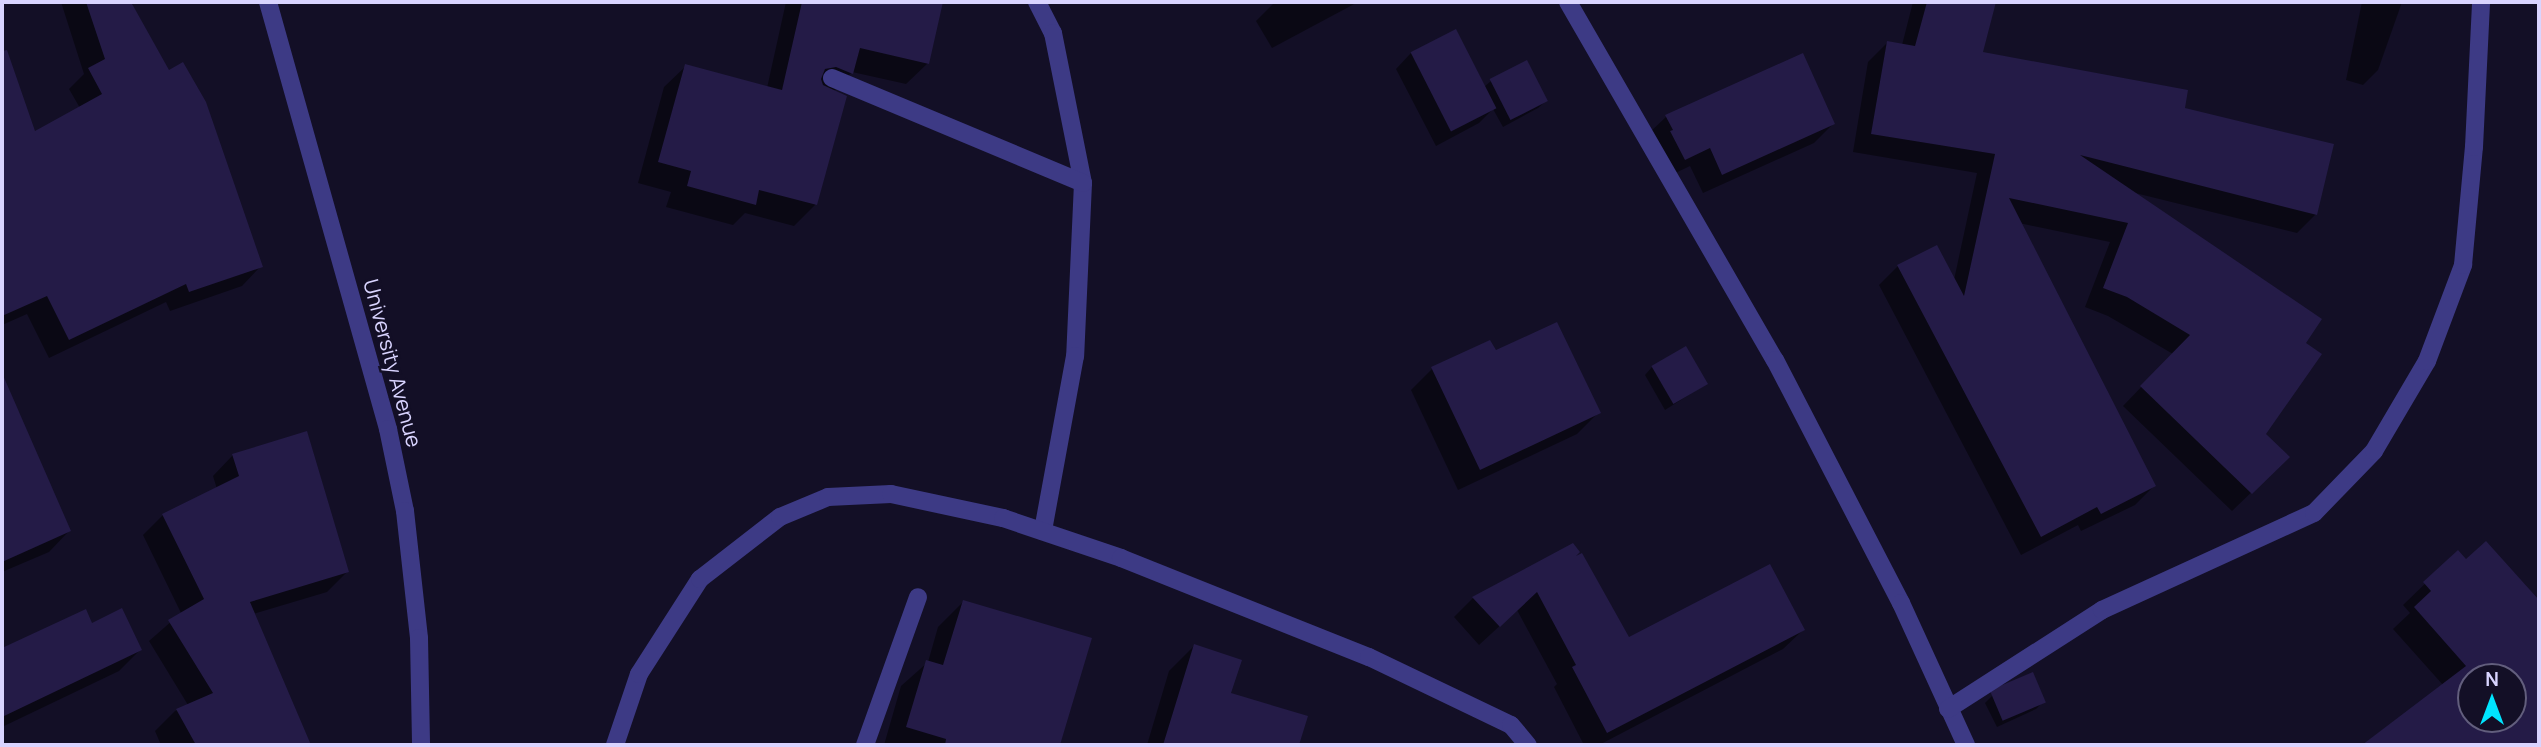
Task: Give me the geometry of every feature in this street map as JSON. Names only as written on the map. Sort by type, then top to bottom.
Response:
[{"type":"street","name":"University Avenue","points":[[268,2],[341,254],[400,484],[419,638],[421,745]]},
{"type":"street","points":[[1037,2],[1052,33],[1083,183],[1075,356],[1042,531]]},
{"type":"street","points":[[1568,2],[1775,360],[1901,603],[1966,745]]},
{"type":"street","points":[[1948,709],[2102,610],[2314,513],[2374,451],[2427,361],[2463,265],[2474,147],[2481,2]]},
{"type":"street","points":[[832,78],[1083,183]]},
{"type":"street","points":[[615,745],[639,674],[700,579],[780,517],[828,497],[891,494],[1003,518],[1121,558],[1369,657],[1511,725],[1528,745]]},
{"type":"street","points":[[865,745],[918,597]]},
{"type":"building","points":[[86,2],[131,2],[169,70],[183,62],[206,102],[263,267],[189,292],[186,284],[69,340],[47,296],[2,316],[2,51],[7,50],[35,131],[102,94],[88,68],[105,59]]},
{"type":"building","points":[[802,2],[943,2],[929,64],[860,48],[853,74],[836,67],[825,69],[821,79],[823,85],[847,96],[817,205],[759,190],[756,205],[687,186],[691,171],[658,162],[685,64],[782,90]]},
{"type":"building","points":[[1927,2],[1996,2],[1983,52],[2188,90],[2185,108],[2334,144],[2317,215],[2080,155],[2322,319],[2306,343],[2322,354],[2266,434],[2290,457],[2252,494],[2140,386],[2190,335],[2127,297],[2103,288],[2128,223],[2009,198],[2156,486],[2101,514],[2097,507],[2041,537],[1897,265],[1937,245],[1964,296],[1995,154],[1871,134],[1887,41],[1915,46]]},
{"type":"building","points":[[1456,29],[1496,108],[1451,131],[1411,52]]},
{"type":"building","points":[[1803,53],[1835,124],[1722,175],[1710,148],[1685,160],[1665,115]]},
{"type":"building","points":[[1527,60],[1548,101],[1510,120],[1490,79]]},
{"type":"building","points":[[1557,322],[1601,413],[1480,470],[1431,367],[1490,340],[1496,350]]},
{"type":"building","points":[[1686,346],[1708,384],[1673,404],[1651,366]]},
{"type":"building","points":[[2,373],[71,531],[2,562]]},
{"type":"building","points":[[307,431],[349,572],[250,602],[311,745],[196,745],[176,709],[213,693],[168,620],[204,599],[162,514],[239,476],[232,454]]},
{"type":"building","points":[[2486,541],[2539,600],[2539,745],[2362,745],[2457,673],[2457,733],[2527,733],[2527,663],[2463,663],[2414,607],[2431,591],[2423,582],[2458,550],[2466,559]]},
{"type":"building","points":[[1573,543],[1580,552],[1576,556],[1582,553],[1629,637],[1770,564],[1805,630],[1607,733],[1572,667],[1576,665],[1537,592],[1500,627],[1472,597]]},
{"type":"building","points":[[963,600],[1092,638],[1060,745],[945,745],[946,739],[906,727],[926,660],[943,665]]},
{"type":"building","points":[[122,608],[142,650],[2,717],[2,648],[86,609],[92,623]]},
{"type":"building","points":[[1194,644],[1242,660],[1231,693],[1308,716],[1299,745],[1163,745]]},
{"type":"building","points":[[2033,672],[2046,702],[2003,721],[1990,690]]}]
